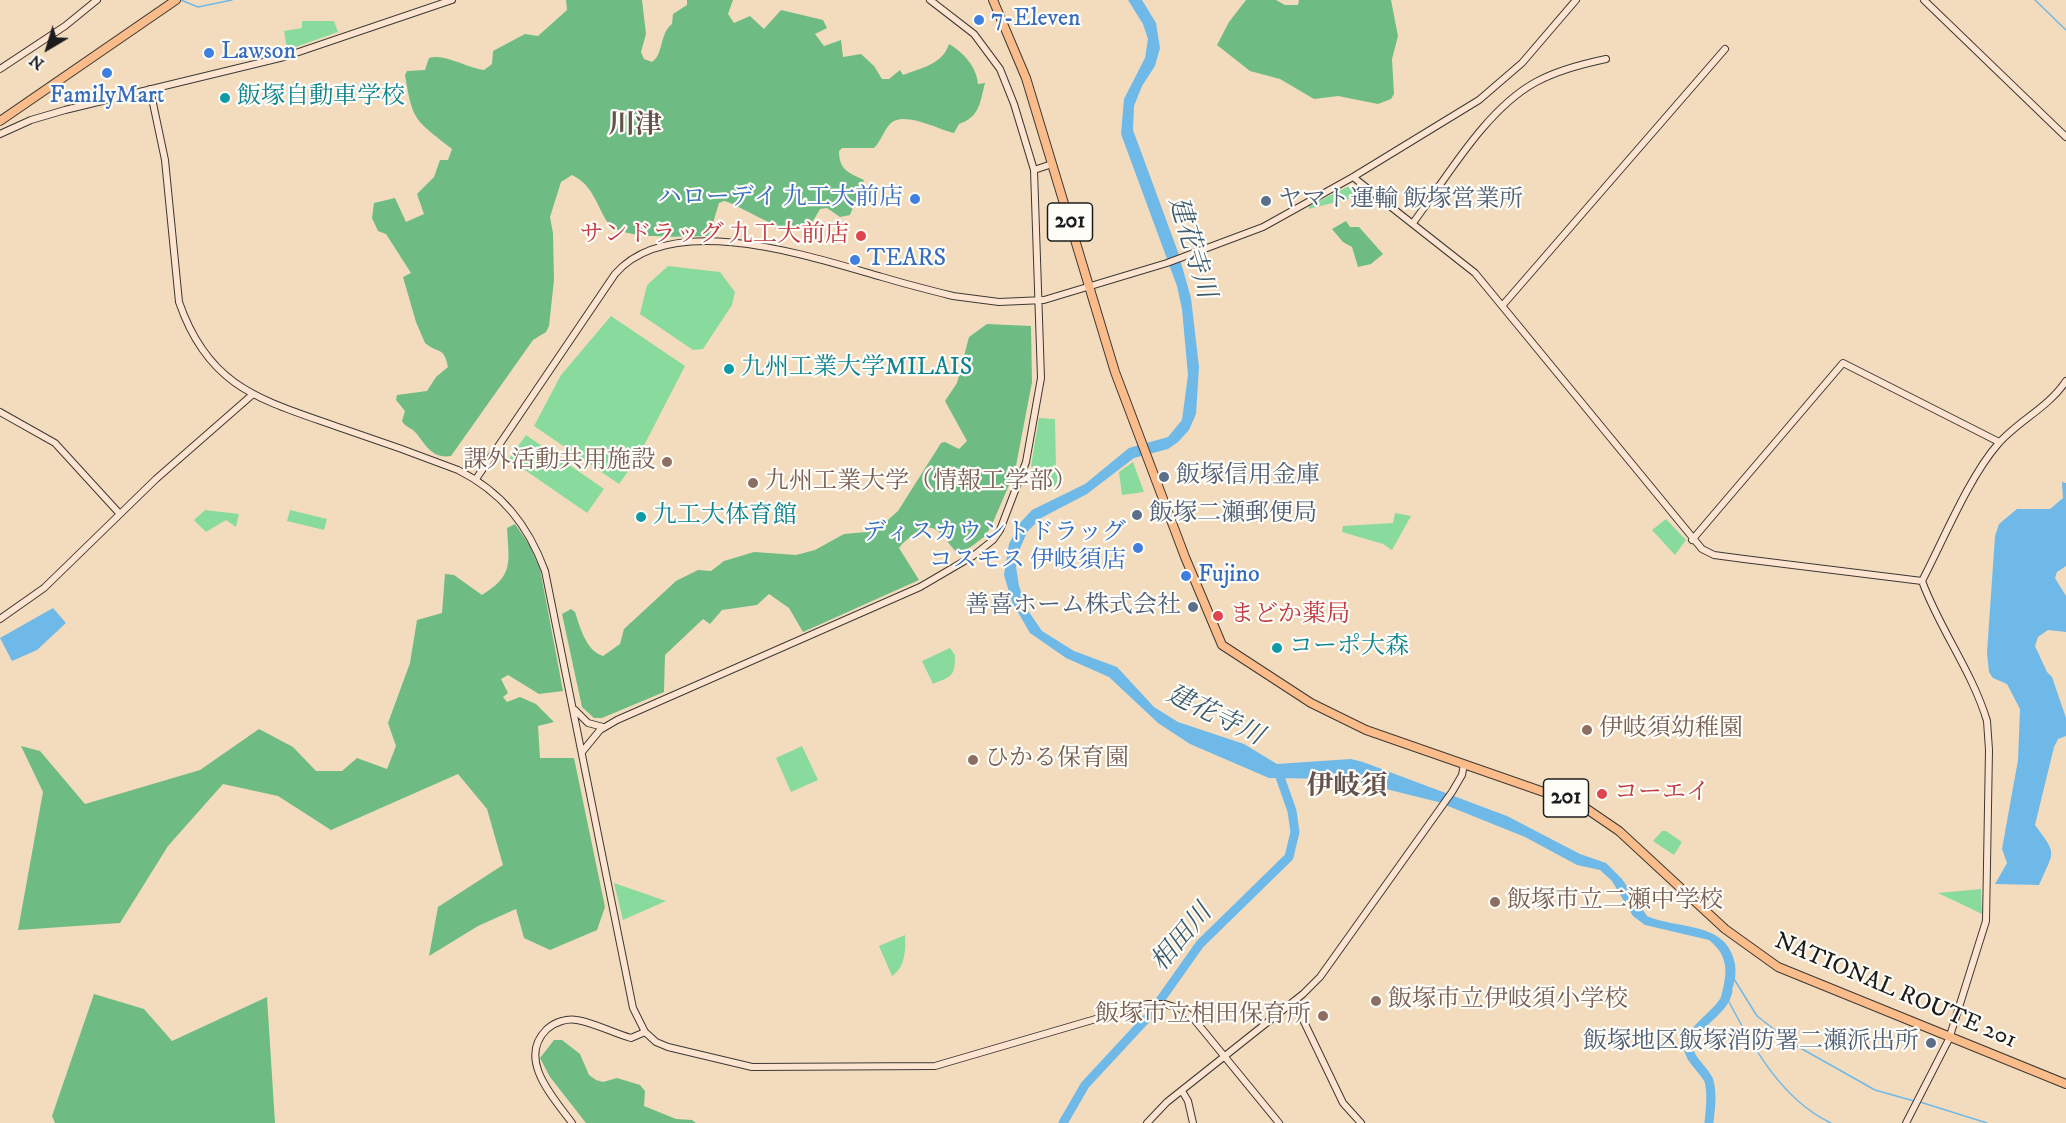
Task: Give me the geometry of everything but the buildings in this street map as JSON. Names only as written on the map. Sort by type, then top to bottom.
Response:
[{"type":"highway","points":[[0,121],[176,0]]},
{"type":"highway","name":"NATIONAL ROUTE 201","points":[[993,0],[1026,78],[1115,372],[1222,645],[1286,687],[1341,718],[1464,764],[1564,797],[1600,816],[1725,929],[1778,967],[1949,1039],[2066,1084]]},
{"type":"street","points":[[0,69],[75,19],[97,0]]},
{"type":"street","points":[[0,134],[42,117],[284,57],[453,0]]},
{"type":"street","points":[[582,752],[604,727],[920,587],[993,540],[1000,530],[1026,462],[1041,378],[1034,170],[1014,104],[1000,69],[974,34],[930,0]]},
{"type":"street","points":[[476,479],[615,274],[630,260],[650,250],[700,241],[766,246],[953,296],[999,302],[1038,300],[1090,288],[1181,259],[1263,227],[1353,177],[1479,100],[1522,63],[1576,0]]},
{"type":"street","points":[[1924,0],[2066,137]]},
{"type":"street","points":[[1502,306],[1725,49]]},
{"type":"street","points":[[1413,223],[1484,128],[1514,99],[1536,82],[1573,66],[1606,59]]},
{"type":"street","points":[[150,89],[165,160],[179,302],[186,322],[205,354],[226,376],[252,395],[458,470],[476,479],[501,497],[538,551],[545,572],[633,1008],[645,1032],[656,1042],[668,1047],[753,1066],[935,1066],[987,1053],[1123,1009],[1163,1003],[1181,1009],[1194,1018],[1279,1123]]},
{"type":"street","points":[[1034,170],[1052,164]]},
{"type":"street","points":[[1353,177],[1468,265],[1692,540],[1702,549],[1714,555],[1922,581]]},
{"type":"street","points":[[1692,540],[1843,363],[2000,442]]},
{"type":"street","points":[[1922,581],[1979,471],[2000,442],[2050,399],[2066,381]]},
{"type":"street","points":[[0,619],[44,588],[119,513],[252,395]]},
{"type":"street","points":[[0,412],[55,443],[119,513]]},
{"type":"street","points":[[1906,1123],[1949,1039],[1986,921],[1989,736],[1981,698],[1942,629],[1922,581]]},
{"type":"street","points":[[573,707],[588,723],[604,727]]},
{"type":"street","points":[[1147,1123],[1156,1111],[1294,1001],[1328,968],[1452,792],[1462,775],[1464,764]]},
{"type":"street","points":[[1294,1001],[1343,1103],[1361,1123]]},
{"type":"street","points":[[572,1123],[537,1070],[535,1051],[545,1030],[554,1023],[577,1020],[631,1038],[645,1032]]},
{"type":"street","points":[[1182,1091],[1188,1101],[1193,1123]]},
{"type":"green space","points":[[566,0],[642,0],[646,34],[641,52],[644,59],[652,62],[658,54],[665,33],[672,24],[673,14],[687,5],[687,0],[733,0],[728,14],[734,23],[750,16],[764,29],[781,10],[823,20],[827,28],[815,34],[824,46],[841,40],[843,57],[861,54],[874,66],[882,79],[889,79],[900,70],[903,75],[937,61],[949,44],[968,61],[975,72],[978,84],[985,83],[975,113],[959,124],[954,133],[903,119],[890,124],[874,148],[842,148],[839,151],[839,157],[843,167],[849,173],[864,180],[850,215],[840,217],[827,208],[820,209],[809,225],[800,229],[779,226],[724,201],[719,203],[709,236],[671,237],[627,233],[615,229],[608,223],[590,190],[579,179],[572,175],[561,182],[550,217],[553,233],[554,280],[549,326],[546,332],[533,340],[451,456],[439,455],[430,450],[414,431],[403,423],[405,411],[396,400],[397,395],[427,391],[436,377],[448,367],[445,356],[425,343],[416,322],[403,277],[411,273],[386,234],[378,231],[372,218],[374,203],[395,198],[406,222],[424,214],[417,194],[434,177],[440,160],[448,160],[452,149],[430,132],[418,119],[411,103],[405,75],[407,71],[425,70],[429,58],[435,57],[484,70],[492,64],[493,51],[525,34],[538,36],[567,10]]},
{"type":"green space","points":[[1246,0],[1276,0],[1285,5],[1298,5],[1299,0],[1391,0],[1398,36],[1392,59],[1394,94],[1391,99],[1378,104],[1338,96],[1314,99],[1280,79],[1250,71],[1217,45],[1229,22]]},
{"type":"green space","points":[[302,21],[334,21],[338,32],[287,50],[284,31],[302,28]]},
{"type":"green space","points":[[1347,187],[1352,187],[1364,195],[1309,209],[1309,206]]},
{"type":"green space","points":[[1346,221],[1350,227],[1359,227],[1383,254],[1371,264],[1358,267],[1352,247],[1343,242],[1332,229]]},
{"type":"green space","points":[[668,266],[720,272],[735,292],[732,305],[703,349],[693,350],[640,314],[647,285]]},
{"type":"green space","points":[[611,316],[685,366],[637,459],[619,484],[534,426],[561,375]]},
{"type":"green space","points":[[987,324],[1031,326],[1032,382],[1015,471],[991,527],[984,537],[960,555],[935,529],[922,529],[899,548],[919,580],[803,632],[789,608],[769,594],[757,605],[722,610],[710,624],[703,619],[665,655],[664,692],[602,718],[594,718],[582,707],[562,614],[571,609],[575,612],[588,644],[603,656],[620,644],[624,629],[676,581],[698,570],[711,571],[724,561],[754,552],[796,555],[815,550],[844,534],[867,532],[879,528],[898,511],[941,443],[945,442],[959,449],[967,441],[945,401],[957,383],[969,337]]},
{"type":"green space","points":[[1039,418],[1055,419],[1056,471],[1064,483],[1040,490],[1041,470],[1031,466]]},
{"type":"green space","points":[[526,435],[604,489],[587,513],[509,459]]},
{"type":"green space","points":[[1133,462],[1144,492],[1122,495],[1119,472]]},
{"type":"green space","points":[[205,510],[239,514],[236,527],[226,520],[206,532],[194,520]]},
{"type":"green space","points":[[290,510],[327,519],[324,530],[287,521]]},
{"type":"green space","points":[[1395,513],[1411,516],[1392,550],[1383,544],[1342,532],[1343,526],[1393,523]]},
{"type":"green space","points":[[1666,519],[1686,540],[1675,555],[1652,530]]},
{"type":"green space","points":[[515,524],[530,546],[540,569],[563,691],[539,694],[508,675],[501,679],[508,693],[503,697],[507,702],[520,697],[536,704],[554,722],[538,726],[540,758],[574,758],[605,907],[597,930],[550,950],[524,938],[516,909],[478,926],[429,956],[438,907],[503,865],[487,809],[458,774],[331,830],[278,796],[223,784],[168,846],[120,923],[18,930],[43,792],[21,746],[40,751],[85,804],[200,770],[259,729],[293,747],[316,771],[342,771],[357,758],[387,769],[396,746],[388,723],[410,663],[417,620],[442,613],[445,574],[454,575],[482,595],[500,581],[507,567],[507,528]]},
{"type":"green space","points":[[950,648],[955,655],[953,672],[933,684],[922,661]]},
{"type":"green space","points":[[802,746],[818,780],[791,792],[776,758]]},
{"type":"green space","points":[[1662,831],[1666,831],[1682,842],[1674,855],[1653,841]]},
{"type":"green space","points":[[614,883],[666,901],[623,920]]},
{"type":"green space","points":[[1981,889],[1982,914],[1938,893]]},
{"type":"green space","points":[[905,935],[905,952],[902,963],[892,976],[879,946]]},
{"type":"green space","points":[[94,994],[144,1009],[172,1041],[267,997],[275,1123],[55,1123],[52,1116]]},
{"type":"green space","points":[[554,1040],[562,1040],[580,1054],[589,1075],[596,1080],[603,1082],[617,1078],[640,1085],[645,1091],[644,1106],[676,1119],[692,1120],[696,1123],[586,1123],[550,1077],[540,1058]]},
{"type":"water","points":[[1128,0],[1142,0],[1156,23],[1160,48],[1155,66],[1142,86],[1134,106],[1133,130],[1178,252],[1191,298],[1199,367],[1196,414],[1189,430],[1168,449],[1134,458],[1087,494],[1041,518],[1027,532],[1019,551],[1016,567],[1019,586],[1027,609],[1042,631],[1074,651],[1117,667],[1154,707],[1178,722],[1244,744],[1277,764],[1351,759],[1363,762],[1507,816],[1580,854],[1606,863],[1622,879],[1647,916],[1712,933],[1722,940],[1730,950],[1735,964],[1734,984],[1725,1003],[1721,997],[1725,981],[1724,959],[1716,946],[1709,940],[1645,925],[1633,916],[1612,881],[1600,870],[1577,865],[1525,837],[1438,802],[1346,779],[1269,778],[1190,744],[1158,723],[1109,677],[1066,658],[1030,633],[1012,602],[1004,575],[1009,544],[1020,523],[1032,510],[1085,484],[1129,448],[1168,437],[1182,420],[1188,375],[1182,309],[1177,286],[1121,134],[1124,99],[1145,58],[1148,39],[1143,24]]},
{"type":"water","points":[[2062,482],[2066,483],[2066,566],[2057,572],[2055,578],[2066,596],[2066,632],[2048,630],[2038,637],[2035,646],[2047,672],[2052,677],[2066,718],[2066,736],[2058,739],[2054,747],[2035,825],[2050,848],[2051,854],[2039,885],[1995,884],[2007,863],[2002,849],[2018,760],[2020,709],[2007,684],[1993,678],[1989,672],[1987,653],[1995,536],[1999,524],[2017,509],[2050,509],[2063,498]]},
{"type":"water","points":[[53,608],[66,623],[37,650],[12,661],[0,638]]},
{"type":"waterway","points":[[181,0],[198,7],[232,0]]},
{"type":"waterway","points":[[2035,0],[2066,30]]},
{"type":"waterway","name":"相田川","points":[[1063,1123],[1085,1085],[1149,1016],[1200,944],[1289,857],[1295,832],[1292,811],[1279,774]]},
{"type":"waterway","points":[[1734,979],[1757,1016],[1788,1040]]},
{"type":"waterway","name":"建花寺川","points":[[1709,1123],[1711,1097],[1709,1081],[1690,1055],[1689,1046],[1696,1031],[1720,1006],[1728,991]]},
{"type":"waterway","points":[[1728,1000],[1758,1053],[1783,1086],[1813,1113],[1831,1123]]},
{"type":"waterway","points":[[1795,1045],[1875,1090],[1914,1101]]},
{"type":"waterway","points":[[1920,1102],[1987,1123]]},
{"type":"place","name":"7-Eleven","points":[[979,20]]},
{"type":"place","name":"Lawson","points":[[209,53]]},
{"type":"place","name":"FamilyMart","points":[[107,73]]},
{"type":"place","name":"飯塚自動車学校","points":[[225,98]]},
{"type":"place","name":"ハローデイ 九工大前店","points":[[915,199]]},
{"type":"place","name":"ヤマト運輸 飯塚営業所","points":[[1266,201]]},
{"type":"place","name":"サンドラッグ 九工大前店","points":[[861,236]]},
{"type":"place","name":"TEARS","points":[[855,260]]},
{"type":"place","name":"九州工業大学MILAIS","points":[[729,369]]},
{"type":"place","name":"課外活動共用施設","points":[[667,462]]},
{"type":"place","name":"飯塚信用金庫","points":[[1164,477]]},
{"type":"place","name":"九州工業大学（情報工学部）","points":[[753,483]]},
{"type":"place","name":"飯塚二瀬郵便局","points":[[1137,515]]},
{"type":"place","name":"九工大体育館","points":[[641,517]]},
{"type":"place","name":"ディスカウントドラッグ コスモス 伊岐須店","points":[[1138,548]]},
{"type":"place","name":"Fujino","points":[[1186,576]]},
{"type":"place","name":"善喜ホーム株式会社","points":[[1193,607]]},
{"type":"place","name":"まどか薬局","points":[[1218,616]]},
{"type":"place","name":"コーポ大森","points":[[1277,648]]},
{"type":"place","name":"伊岐須幼稚園","points":[[1587,730]]},
{"type":"place","name":"ひかる保育園","points":[[973,760]]},
{"type":"place","name":"コーエイ","points":[[1602,794]]},
{"type":"place","name":"飯塚市立二瀬中学校","points":[[1495,902]]},
{"type":"place","name":"飯塚市立伊岐須小学校","points":[[1376,1001]]},
{"type":"place","name":"飯塚市立相田保育所","points":[[1323,1016]]},
{"type":"place","name":"飯塚地区飯塚消防署二瀬派出所","points":[[1931,1043]]},
{"type":"district","name":"川津","points":[[635,127]]},
{"type":"district","name":"伊岐須","points":[[1347,788]]}]
